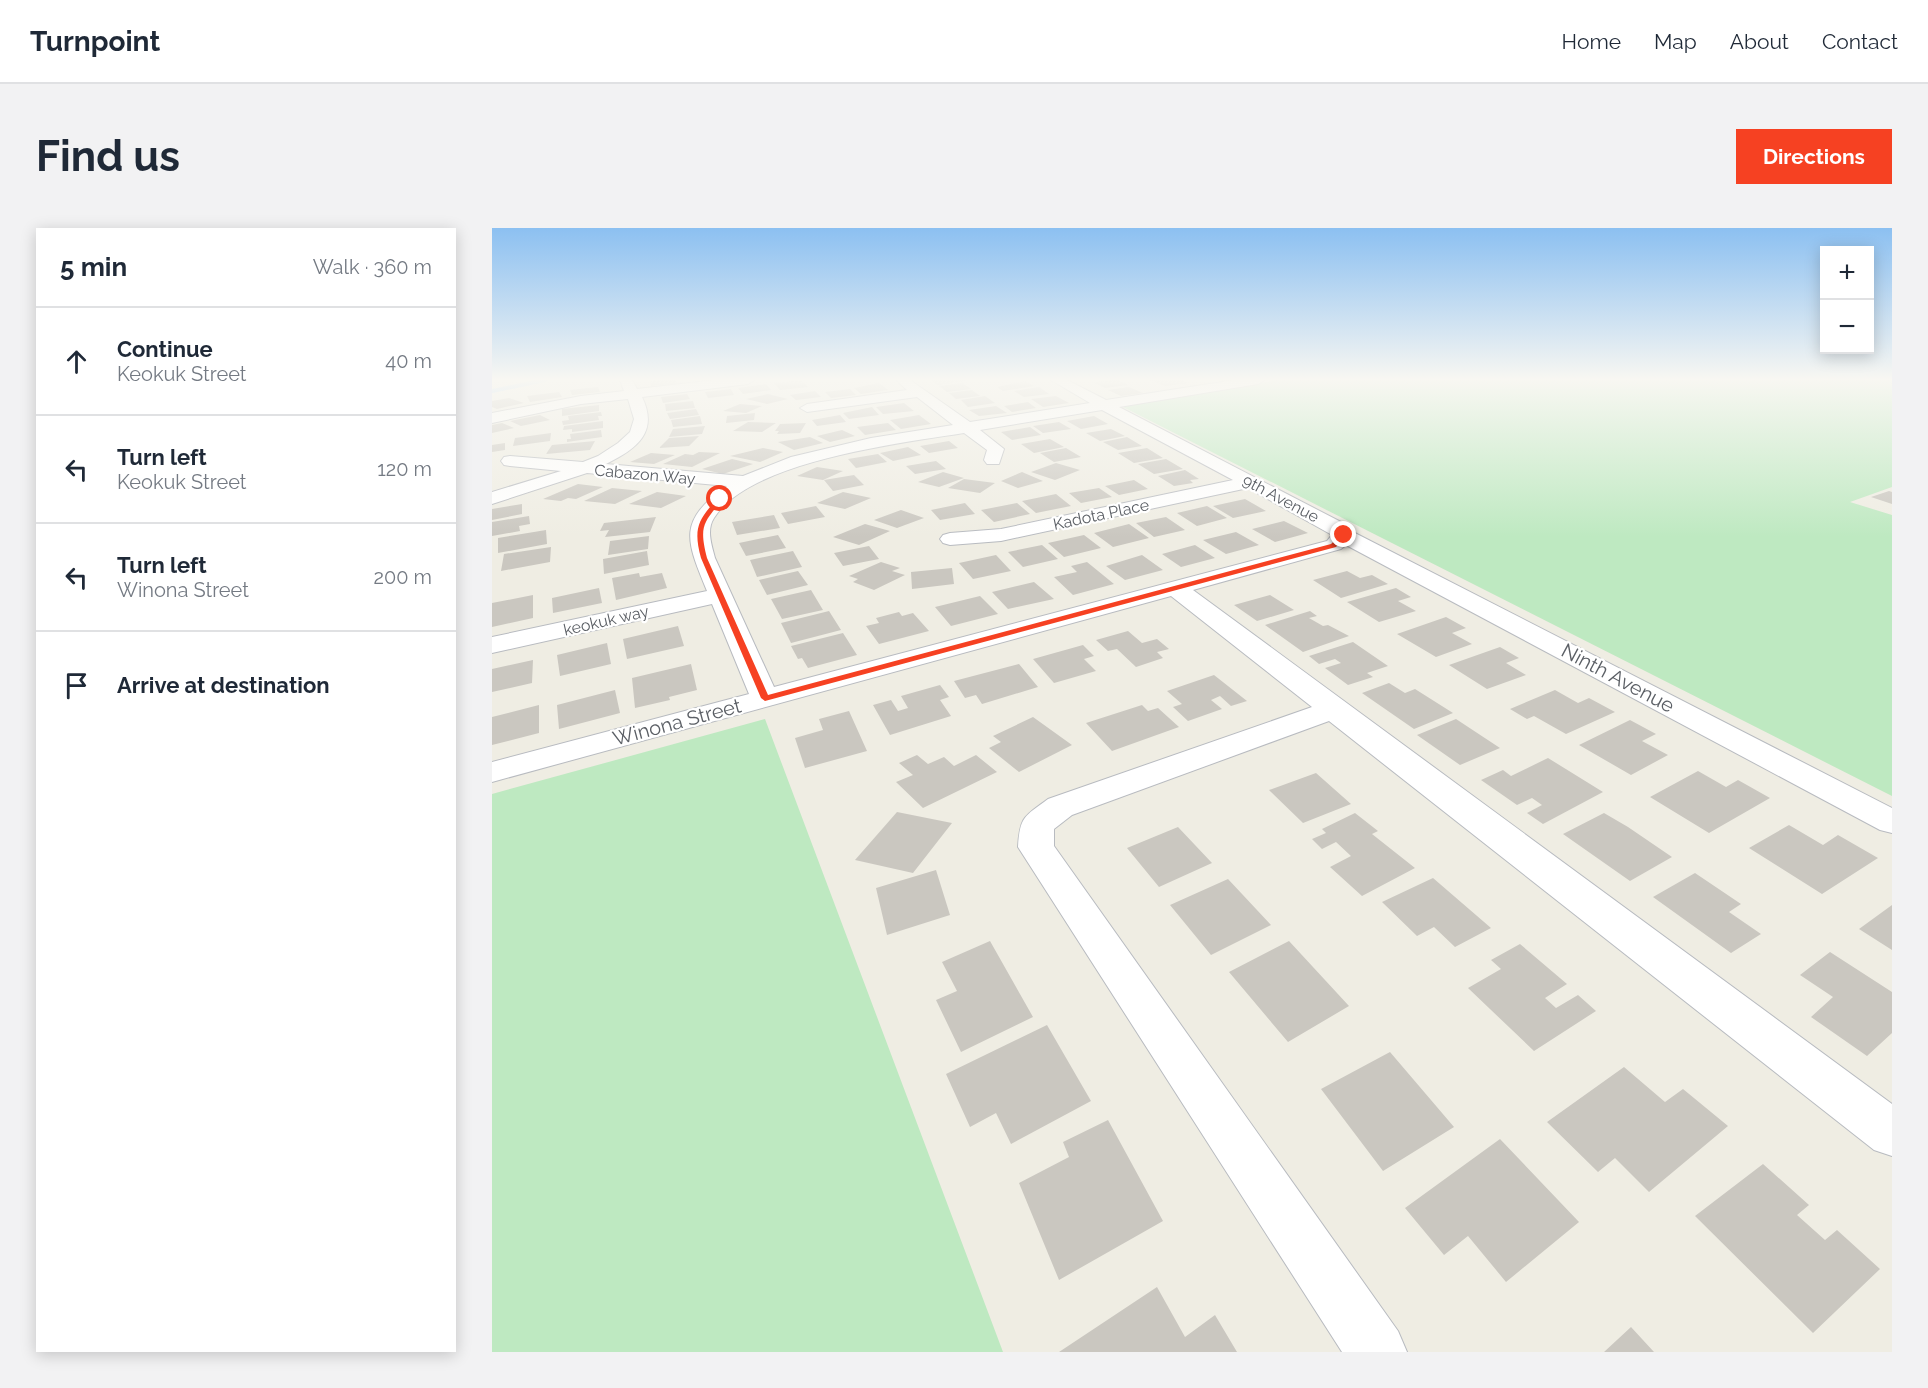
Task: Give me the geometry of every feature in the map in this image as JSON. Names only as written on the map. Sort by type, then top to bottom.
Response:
[{"type":"street","points":[[492,498],[585,468],[624,447],[637,432]]},
{"type":"street","points":[[765,698],[704,558],[699,538],[703,518],[720,499],[747,488],[791,462],[832,451],[940,432]]},
{"type":"street","points":[[972,432],[996,449],[993,460]]},
{"type":"street","name":"9th Avenue","points":[[1157,432],[1334,526],[1344,535]]},
{"type":"street","name":"Cabazon Way","points":[[510,461],[747,488]]},
{"type":"street","name":"Kadota Place","points":[[950,539],[1001,535],[1250,482]]},
{"type":"street","name":"Winona Street","points":[[492,772],[1334,545],[1344,535]]},
{"type":"street","name":"Ninth Avenue","points":[[1344,535],[1892,822]]},
{"type":"street","points":[[1175,588],[1892,1133]]},
{"type":"street","name":"keokuk way","points":[[492,645],[720,595]]},
{"type":"street","points":[[1334,709],[1060,807],[1037,825],[1036,847],[1377,1352]]},
{"type":"green space","points":[[1173,432],[1892,432],[1892,487],[1850,502],[1892,515],[1892,796]]},
{"type":"green space","points":[[765,719],[1003,1352],[492,1352],[492,794]]},
{"type":"building","points":[[601,432],[602,437],[567,442],[567,439],[571,439],[570,434]]},
{"type":"building","points":[[671,432],[703,432],[702,434],[669,437]]},
{"type":"building","points":[[778,432],[800,432],[800,433],[777,434]]},
{"type":"building","points":[[832,432],[847,432],[855,436],[830,442],[817,436]]},
{"type":"building","points":[[862,432],[881,432],[865,435]]},
{"type":"building","points":[[1002,432],[1037,432],[1041,435],[1012,440]]},
{"type":"building","points":[[1118,432],[1125,436],[1100,441],[1086,433]]},
{"type":"building","points":[[551,433],[550,441],[513,446],[515,438]]},
{"type":"building","points":[[699,436],[689,446],[659,448],[669,438]]},
{"type":"building","points":[[810,437],[823,443],[794,450],[778,442]]},
{"type":"building","points":[[1127,437],[1142,446],[1118,450],[1103,442]]},
{"type":"building","points":[[1050,439],[1064,447],[1034,453],[1021,444]]},
{"type":"building","points":[[595,441],[590,450],[546,454],[552,445]]},
{"type":"building","points":[[949,441],[958,448],[929,453],[920,446]]},
{"type":"building","points":[[505,443],[505,450],[492,452],[492,445]]},
{"type":"building","points":[[908,447],[921,455],[893,461],[880,453]]},
{"type":"building","points":[[763,448],[783,452],[760,462],[730,456]]},
{"type":"building","points":[[1066,448],[1081,457],[1054,462],[1040,453]]},
{"type":"building","points":[[1147,448],[1163,458],[1134,463],[1118,453]]},
{"type":"building","points":[[699,452],[720,453],[692,467],[663,464],[685,454],[693,455]]},
{"type":"building","points":[[651,453],[675,455],[654,464],[630,462]]},
{"type":"building","points":[[878,454],[887,462],[856,468],[848,459]]},
{"type":"building","points":[[732,459],[753,464],[723,474],[702,469]]},
{"type":"building","points":[[1166,459],[1183,469],[1154,474],[1138,464]]},
{"type":"building","points":[[936,461],[946,469],[915,474],[906,466]]},
{"type":"building","points":[[1056,463],[1080,470],[1055,480],[1031,472]]},
{"type":"building","points":[[817,467],[843,471],[823,480],[797,476]]},
{"type":"building","points":[[1185,470],[1199,479],[1190,480],[1193,483],[1174,486],[1158,476]]},
{"type":"building","points":[[943,472],[964,478],[939,487],[918,482]]},
{"type":"building","points":[[1022,472],[1043,481],[1018,488],[1001,481]]},
{"type":"building","points":[[854,475],[864,485],[833,491],[824,480]]},
{"type":"building","points":[[964,479],[995,483],[980,493],[948,488]]},
{"type":"building","points":[[1134,480],[1148,489],[1119,495],[1105,486]]},
{"type":"building","points":[[578,484],[603,487],[576,499],[568,498],[561,501],[543,499]]},
{"type":"building","points":[[612,488],[642,491],[615,504],[584,501]]},
{"type":"building","points":[[1099,488],[1112,497],[1081,503],[1069,493]]},
{"type":"building","points":[[657,492],[686,496],[661,508],[629,504]]},
{"type":"building","points":[[843,492],[871,498],[845,509],[817,503]]},
{"type":"building","points":[[1892,492],[1892,504],[1871,497]]},
{"type":"building","points":[[1056,494],[1071,506],[1036,513],[1022,501]]},
{"type":"building","points":[[1245,499],[1266,511],[1233,518],[1213,506]]},
{"type":"building","points":[[965,503],[975,514],[940,520],[931,510]]},
{"type":"building","points":[[1017,503],[1030,514],[994,522],[981,510]]},
{"type":"building","points":[[522,504],[522,514],[492,520],[492,509]]},
{"type":"building","points":[[816,506],[825,517],[788,524],[781,513]]},
{"type":"building","points":[[1207,506],[1227,518],[1197,526],[1177,513]]},
{"type":"building","points":[[901,510],[924,518],[897,528],[874,520]]},
{"type":"building","points":[[774,515],[780,528],[737,535],[732,522]]},
{"type":"building","points":[[529,516],[530,524],[519,526],[520,531],[492,536],[492,522]]},
{"type":"building","points":[[656,517],[650,532],[605,537],[609,530],[600,531],[604,523]]},
{"type":"building","points":[[1166,517],[1185,530],[1154,537],[1136,523]]},
{"type":"building","points":[[1284,521],[1308,533],[1275,542],[1252,529]]},
{"type":"building","points":[[865,524],[890,531],[859,545],[833,537]]},
{"type":"building","points":[[1129,524],[1149,538],[1113,547],[1094,533]]},
{"type":"building","points":[[546,530],[547,544],[498,553],[498,538]]},
{"type":"building","points":[[1236,532],[1259,545],[1226,554],[1203,540]]},
{"type":"building","points":[[778,535],[786,548],[746,556],[739,543]]},
{"type":"building","points":[[1084,535],[1101,548],[1064,557],[1048,543]]},
{"type":"building","points":[[649,536],[648,549],[608,555],[610,541]]},
{"type":"building","points":[[1042,545],[1058,559],[1023,567],[1008,552]]},
{"type":"building","points":[[1195,545],[1215,558],[1181,567],[1162,554]]},
{"type":"building","points":[[869,546],[879,559],[843,566],[834,553]]},
{"type":"building","points":[[551,547],[550,562],[501,571],[504,554]]},
{"type":"building","points":[[647,551],[649,565],[604,574],[603,559]]},
{"type":"building","points":[[793,551],[802,567],[757,577],[750,560]]},
{"type":"building","points":[[996,555],[1011,571],[973,579],[959,563]]},
{"type":"building","points":[[1142,555],[1163,570],[1125,580],[1106,566]]},
{"type":"building","points":[[881,562],[900,568],[892,571],[905,575],[874,590],[853,582],[858,579],[849,576]]},
{"type":"building","points":[[1087,562],[1114,584],[1073,595],[1054,577],[1077,572],[1071,566]]},
{"type":"building","points":[[952,568],[954,584],[912,589],[911,572]]},
{"type":"building","points":[[798,571],[808,585],[767,595],[759,580]]},
{"type":"building","points":[[1347,571],[1360,578],[1372,575],[1388,584],[1341,598],[1313,580]]},
{"type":"building","points":[[639,573],[640,577],[662,573],[667,588],[616,600],[612,578]]},
{"type":"building","points":[[1034,582],[1054,599],[1008,609],[992,592]]},
{"type":"building","points":[[599,588],[602,603],[553,613],[552,598]]},
{"type":"building","points":[[1396,588],[1411,597],[1398,601],[1416,611],[1379,622],[1347,602]]},
{"type":"building","points":[[811,590],[823,610],[782,619],[771,599]]},
{"type":"building","points":[[533,595],[533,618],[492,627],[492,603]]},
{"type":"building","points":[[1270,595],[1294,610],[1257,621],[1234,605]]},
{"type":"building","points":[[980,596],[998,614],[951,626],[935,607]]},
{"type":"building","points":[[829,611],[841,630],[791,643],[781,623]]},
{"type":"building","points":[[1310,611],[1317,616],[1309,618],[1349,636],[1303,652],[1265,625]]},
{"type":"building","points":[[899,612],[902,616],[913,613],[929,631],[879,644],[866,626],[879,623],[876,618]]},
{"type":"building","points":[[1446,617],[1466,628],[1452,633],[1472,644],[1436,657],[1397,634]]},
{"type":"building","points":[[678,626],[684,646],[627,659],[623,639]]},
{"type":"building","points":[[1128,631],[1142,643],[1157,639],[1169,649],[1157,652],[1163,658],[1136,667],[1117,649],[1108,651],[1096,640]]},
{"type":"building","points":[[843,633],[857,655],[808,668],[802,658],[798,659],[791,646]]},
{"type":"building","points":[[1353,642],[1388,666],[1367,673],[1373,677],[1348,685],[1325,668],[1341,663],[1335,659],[1319,664],[1309,656]]},
{"type":"building","points":[[607,643],[611,664],[560,676],[557,655]]},
{"type":"building","points":[[1083,645],[1094,656],[1084,659],[1096,671],[1054,683],[1033,659]]},
{"type":"building","points":[[1500,647],[1519,658],[1506,663],[1526,675],[1487,689],[1449,665]]},
{"type":"building","points":[[533,660],[532,683],[492,692],[492,669]]},
{"type":"building","points":[[691,664],[697,690],[669,697],[670,700],[635,708],[632,678]]},
{"type":"building","points":[[1019,664],[1038,687],[982,704],[976,695],[965,698],[954,681]]},
{"type":"building","points":[[1214,675],[1247,701],[1231,706],[1220,696],[1211,700],[1222,709],[1188,721],[1173,707],[1182,704],[1167,691]]},
{"type":"building","points":[[1389,683],[1405,693],[1415,689],[1453,713],[1414,729],[1362,693]]},
{"type":"building","points":[[940,685],[949,697],[940,700],[951,716],[890,735],[873,705],[891,700],[898,711],[908,708],[901,696]]},
{"type":"building","points":[[615,690],[620,713],[559,729],[557,705]]},
{"type":"building","points":[[1555,690],[1578,703],[1589,698],[1615,712],[1566,734],[1534,716],[1527,719],[1510,709]]},
{"type":"building","points":[[539,705],[539,733],[492,745],[492,717]]},
{"type":"building","points":[[1142,705],[1148,711],[1158,708],[1179,727],[1112,751],[1086,723]]},
{"type":"building","points":[[849,711],[867,751],[805,768],[795,738],[823,730],[819,719]]},
{"type":"building","points":[[1033,717],[1072,745],[1019,772],[989,748],[1001,742],[993,736]]},
{"type":"building","points":[[1456,719],[1500,748],[1460,765],[1417,735]]},
{"type":"building","points":[[1630,720],[1656,734],[1642,741],[1668,755],[1631,775],[1579,745]]},
{"type":"building","points":[[917,755],[928,764],[944,757],[954,766],[976,755],[997,772],[923,808],[896,782],[913,775],[899,763]]},
{"type":"building","points":[[1548,758],[1603,792],[1543,824],[1527,813],[1542,805],[1532,798],[1517,805],[1481,780],[1503,770],[1511,776]]},
{"type":"building","points":[[1698,771],[1726,787],[1738,780],[1770,798],[1709,833],[1650,797]]},
{"type":"building","points":[[1316,773],[1351,804],[1303,823],[1269,790]]},
{"type":"building","points":[[897,812],[952,823],[913,873],[855,860]]},
{"type":"building","points":[[1355,813],[1378,831],[1372,834],[1415,868],[1362,896],[1330,867],[1351,856],[1336,842],[1322,849],[1312,839],[1326,833],[1322,829]]},
{"type":"building","points":[[1604,813],[1672,857],[1630,881],[1563,834]]},
{"type":"building","points":[[1789,825],[1823,845],[1838,835],[1878,858],[1822,894],[1749,848]]},
{"type":"building","points":[[1178,827],[1212,863],[1159,887],[1127,848]]},
{"type":"building","points":[[936,870],[950,915],[887,935],[876,888]]},
{"type":"building","points":[[1695,873],[1741,904],[1729,912],[1761,934],[1731,953],[1653,897]]},
{"type":"building","points":[[1433,878],[1491,928],[1455,947],[1434,927],[1417,936],[1382,902]]},
{"type":"building","points":[[1228,879],[1271,925],[1211,955],[1170,905]]},
{"type":"building","points":[[1892,905],[1892,950],[1859,929]]},
{"type":"building","points":[[990,941],[1033,1017],[961,1052],[936,1000],[957,991],[942,962]]},
{"type":"building","points":[[1289,941],[1349,1006],[1288,1042],[1229,972]]},
{"type":"building","points":[[1520,944],[1567,984],[1545,998],[1556,1008],[1578,995],[1596,1011],[1534,1051],[1468,988],[1501,969],[1491,960]]},
{"type":"building","points":[[1830,952],[1892,992],[1892,1033],[1867,1056],[1811,1017],[1833,997],[1800,975]]},
{"type":"building","points":[[1047,1025],[1091,1101],[1011,1144],[996,1113],[970,1127],[946,1074]]},
{"type":"building","points":[[1390,1052],[1454,1127],[1383,1171],[1321,1089]]},
{"type":"building","points":[[1624,1067],[1665,1102],[1683,1089],[1728,1126],[1649,1192],[1615,1158],[1598,1172],[1547,1122]]},
{"type":"building","points":[[1108,1120],[1163,1221],[1059,1280],[1019,1183],[1069,1157],[1063,1142]]},
{"type":"building","points":[[1500,1139],[1579,1222],[1506,1282],[1468,1236],[1444,1255],[1405,1208]]},
{"type":"building","points":[[1763,1164],[1809,1205],[1797,1215],[1825,1240],[1837,1230],[1880,1269],[1813,1333],[1695,1216]]},
{"type":"building","points":[[1157,1287],[1185,1337],[1215,1315],[1237,1352],[1059,1352]]},
{"type":"building","points":[[1631,1327],[1654,1352],[1604,1352]]},
{"type":"route","points":[[720,499],[703,518],[699,538],[704,558],[765,698],[1334,545],[1344,535]]}]
